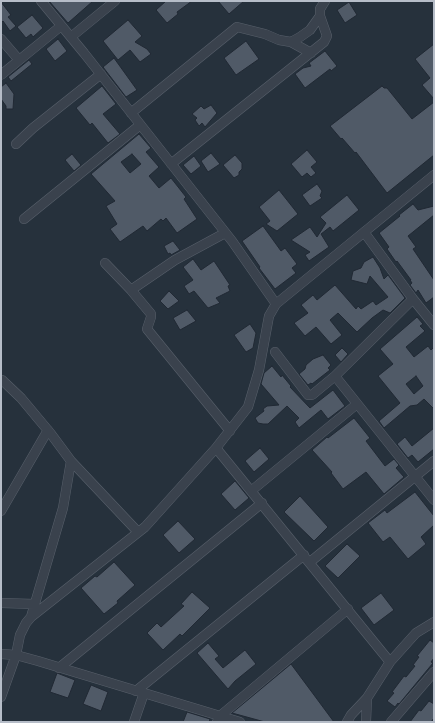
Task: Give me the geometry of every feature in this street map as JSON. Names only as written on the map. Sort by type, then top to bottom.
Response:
[{"type":"street","points":[[41,1],[101,74],[225,233],[276,304]]},
{"type":"street","points":[[70,37],[115,1]]},
{"type":"street","points":[[171,164],[324,42],[327,36],[320,16],[320,9],[325,1]]},
{"type":"street","points":[[291,42],[300,38],[310,30],[320,16]]},
{"type":"street","points":[[1,75],[61,26]]},
{"type":"street","points":[[131,113],[237,27],[265,34],[279,40],[291,42],[311,53]]},
{"type":"street","points":[[1,39],[18,60]]},
{"type":"street","points":[[16,144],[33,128],[101,74]]},
{"type":"street","points":[[24,219],[140,125]]},
{"type":"street","points":[[1,697],[16,656],[20,635],[31,617],[145,527],[216,448],[248,408],[259,370],[269,316],[276,304],[434,175]]},
{"type":"street","points":[[364,232],[434,325]]},
{"type":"street","points":[[131,290],[175,260],[225,233]]},
{"type":"street","points":[[105,263],[131,290],[151,316],[147,329],[230,431]]},
{"type":"street","points":[[275,352],[308,395],[312,396],[335,376],[413,299]]},
{"type":"street","points":[[335,376],[434,500]]},
{"type":"street","points":[[1,382],[2,380],[21,398],[48,430],[71,461],[138,532]]},
{"type":"street","points":[[251,491],[357,404]]},
{"type":"street","points":[[1,511],[48,430]]},
{"type":"street","points":[[216,448],[307,558],[390,662]]},
{"type":"street","points":[[31,617],[64,508],[71,461]]},
{"type":"street","points":[[134,722],[140,692],[307,558],[434,461]]},
{"type":"street","points":[[59,668],[262,503]]},
{"type":"street","points":[[1,603],[35,604]]},
{"type":"street","points":[[219,719],[348,609]]},
{"type":"street","points":[[347,722],[351,715],[367,698],[390,662],[416,633],[434,622]]},
{"type":"street","points":[[1,654],[16,656],[140,692],[219,719],[240,722]]},
{"type":"street","points":[[391,722],[434,672]]},
{"type":"street","points":[[366,722],[367,698]]},
{"type":"building","points":[[49,1],[93,1],[68,23]]},
{"type":"building","points":[[166,1],[192,1],[177,12],[178,14],[167,23],[156,10]]},
{"type":"building","points":[[218,1],[244,1],[229,14]]},
{"type":"building","points":[[1,2],[11,15],[8,17],[16,26],[10,31],[3,21],[1,23]]},
{"type":"building","points":[[349,2],[357,15],[345,23],[337,10]]},
{"type":"building","points":[[32,15],[43,28],[33,37],[31,34],[26,38],[17,27]]},
{"type":"building","points":[[128,20],[142,36],[135,42],[147,49],[151,54],[140,62],[130,50],[118,60],[103,41]]},
{"type":"building","points":[[58,39],[67,51],[55,61],[46,49]]},
{"type":"building","points":[[246,41],[259,59],[236,75],[224,58]]},
{"type":"building","points":[[434,44],[434,99],[422,85],[430,78],[415,59]]},
{"type":"building","points":[[325,51],[337,66],[331,71],[330,69],[305,88],[295,74],[303,68],[311,66],[309,63]]},
{"type":"building","points":[[114,58],[137,90],[126,97],[103,67]]},
{"type":"building","points":[[29,60],[32,64],[11,81],[8,77]]},
{"type":"building","points":[[6,83],[14,94],[13,109],[6,109],[6,106],[1,99],[1,87]]},
{"type":"building","points":[[102,86],[116,104],[103,114],[120,134],[108,143],[92,123],[90,125],[76,108]]},
{"type":"building","points":[[382,86],[387,88],[412,119],[434,102],[434,155],[387,193],[356,152],[355,153],[342,138],[341,139],[330,126]]},
{"type":"building","points":[[211,105],[217,113],[205,127],[202,123],[199,126],[195,120],[197,118],[192,114],[201,106],[204,109]]},
{"type":"building","points":[[139,134],[151,148],[146,152],[159,167],[149,176],[159,188],[171,178],[186,197],[184,199],[197,219],[177,233],[166,218],[163,221],[161,219],[147,231],[143,226],[120,242],[110,229],[117,224],[106,206],[115,201],[91,174]],"holes":[[[132,154],[141,164],[130,173],[121,162]]]},
{"type":"building","points":[[307,150],[317,162],[311,167],[316,173],[311,177],[307,173],[302,177],[291,164]]},
{"type":"building","points":[[211,153],[220,164],[208,172],[201,161]]},
{"type":"building","points":[[72,154],[81,165],[74,171],[65,160]]},
{"type":"building","points":[[235,155],[242,163],[242,169],[239,172],[239,175],[234,178],[223,165]]},
{"type":"building","points":[[194,156],[201,166],[191,174],[183,165]]},
{"type":"building","points":[[317,184],[322,191],[320,196],[322,198],[310,206],[302,195]]},
{"type":"building","points":[[279,190],[298,214],[277,231],[266,224],[270,221],[259,207]]},
{"type":"building","points":[[347,195],[359,210],[333,231],[330,227],[321,234],[329,247],[309,261],[305,255],[310,252],[291,240],[310,227],[317,237],[326,223],[320,217]]},
{"type":"building","points":[[413,204],[418,210],[434,206],[434,215],[408,236],[416,247],[413,249],[434,280],[434,297],[426,303],[418,290],[416,293],[410,285],[412,283],[411,280],[387,249],[389,247],[379,233]]},
{"type":"building","points":[[263,226],[281,251],[285,248],[297,264],[292,268],[296,273],[275,289],[259,268],[260,267],[242,241]]},
{"type":"building","points":[[173,241],[180,250],[171,255],[170,253],[168,254],[164,246]]},
{"type":"building","points":[[373,257],[380,268],[384,279],[388,275],[405,298],[390,313],[383,310],[357,332],[338,313],[330,320],[342,335],[331,344],[316,327],[305,336],[294,323],[308,313],[301,305],[313,295],[317,300],[335,285],[356,309],[358,306],[361,309],[373,301],[376,305],[388,297],[370,276],[367,284],[351,280],[353,271],[361,268],[364,262]]},
{"type":"building","points":[[193,259],[201,270],[214,261],[230,285],[228,286],[230,291],[216,298],[220,303],[208,308],[194,291],[189,294],[184,286],[193,280],[183,267]]},
{"type":"building","points":[[169,291],[179,301],[168,309],[160,301]]},
{"type":"building","points":[[187,310],[196,321],[180,330],[173,318]]},
{"type":"building","points":[[417,317],[423,324],[420,326],[425,331],[406,347],[414,357],[428,346],[431,350],[434,347],[434,409],[424,399],[417,405],[410,406],[384,428],[379,421],[400,403],[378,376],[393,364],[380,349]],"holes":[[[416,376],[423,386],[414,394],[406,384]]]},
{"type":"building","points":[[250,324],[256,333],[253,348],[246,352],[234,335]]},
{"type":"building","points":[[342,348],[348,354],[341,362],[335,355]]},
{"type":"building","points":[[323,355],[331,365],[328,368],[330,370],[312,384],[311,383],[308,385],[299,374],[313,359]]},
{"type":"building","points":[[272,366],[281,377],[282,375],[291,386],[290,387],[310,408],[333,390],[345,406],[328,419],[321,410],[299,428],[295,422],[299,418],[287,406],[268,424],[258,423],[255,418],[264,411],[263,409],[267,406],[279,405],[261,384],[264,373]]},
{"type":"building","points":[[354,418],[370,438],[366,441],[385,466],[394,459],[399,465],[396,468],[404,477],[384,494],[366,472],[343,489],[331,473],[332,472],[312,450],[327,437],[328,438]]},
{"type":"building","points":[[434,428],[434,449],[418,462],[412,455],[408,458],[397,444],[405,437],[412,446]]},
{"type":"building","points":[[260,448],[269,459],[254,472],[245,461]]},
{"type":"building","points":[[235,481],[249,498],[235,510],[221,494]]},
{"type":"building","points":[[415,492],[434,516],[434,525],[421,537],[426,544],[408,559],[390,537],[383,542],[368,523],[385,510],[387,513]]},
{"type":"building","points":[[300,496],[328,527],[314,541],[284,512]]},
{"type":"building","points":[[178,521],[195,539],[179,553],[163,535]]},
{"type":"building","points":[[347,544],[360,556],[338,578],[325,566]]},
{"type":"building","points":[[114,562],[135,585],[117,601],[118,603],[104,614],[81,588],[95,576],[97,577]]},
{"type":"building","points":[[192,592],[210,608],[182,636],[180,634],[163,650],[147,633],[157,623],[161,627],[184,606],[181,604]]},
{"type":"building","points":[[381,593],[394,610],[374,625],[361,608]]},
{"type":"building","points":[[430,640],[434,643],[434,658],[431,662],[433,663],[395,707],[387,701],[394,693],[392,692],[404,676],[406,677],[415,666],[413,665],[419,657],[417,656]]},
{"type":"building","points":[[208,643],[219,656],[215,659],[223,668],[245,650],[256,664],[235,681],[228,689],[197,653]]},
{"type":"building","points":[[291,664],[334,722],[265,722],[232,713]]},
{"type":"building","points":[[57,673],[75,680],[68,698],[50,692]]},
{"type":"building","points":[[91,685],[108,692],[101,711],[83,704]]},
{"type":"building","points":[[429,701],[434,704],[434,718],[431,722],[410,722],[419,710],[421,711]]},
{"type":"building","points":[[187,712],[210,719],[209,722],[183,722]]}]
